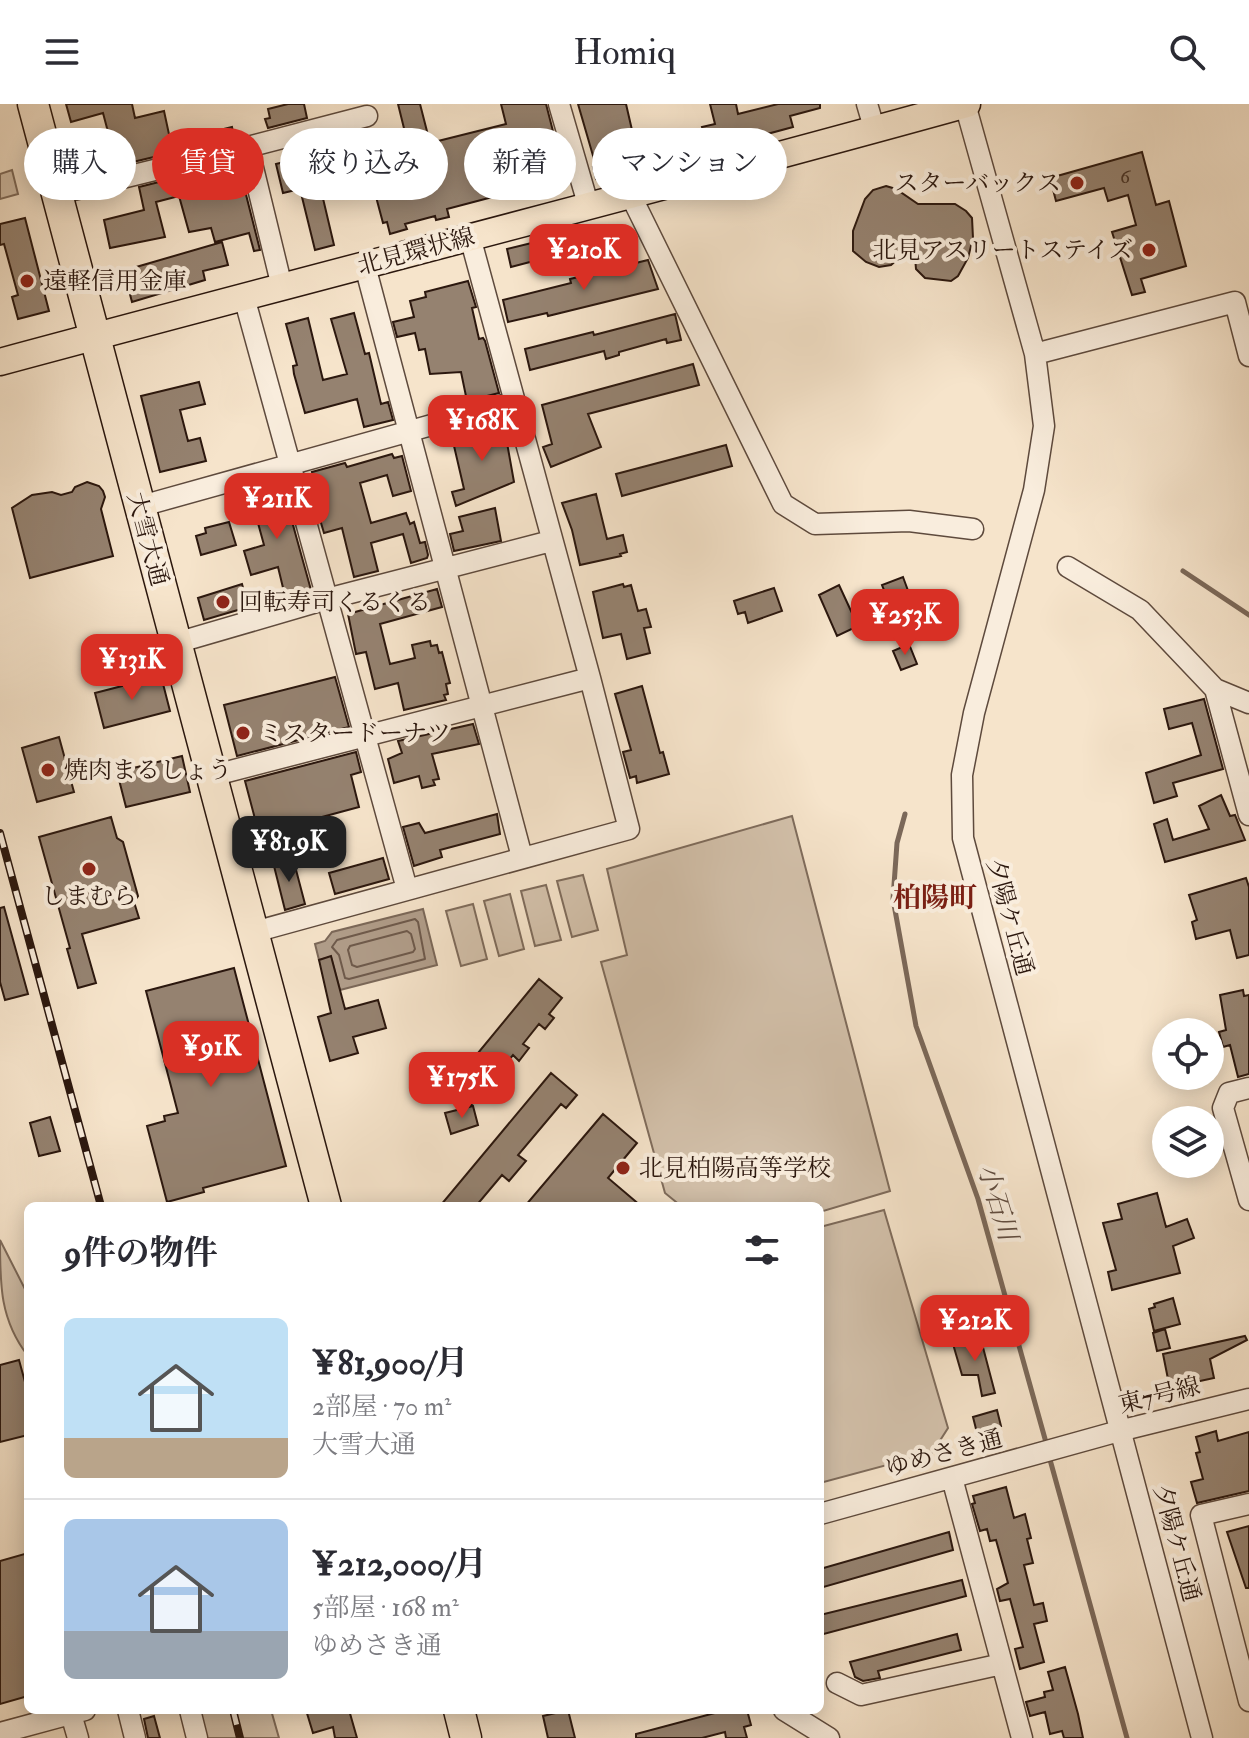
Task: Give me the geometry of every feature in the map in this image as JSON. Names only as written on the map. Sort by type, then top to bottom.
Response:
[{"type":"highway","name":"大雪大通","points":[[33,104],[39,128]]},
{"type":"highway","name":"大雪大通","points":[[59,200],[325,1202]]},
{"type":"highway","points":[[460,1714],[466,1738]]},
{"type":"main road","name":"北見環状線","points":[[787,154],[966,104]]},
{"type":"main road","name":"北見環状線","points":[[0,362],[605,200]]},
{"type":"street","points":[[559,104],[588,204]]},
{"type":"street","points":[[867,104],[875,131]]},
{"type":"street","name":"夕陽ケ丘通","points":[[966,104],[1035,354],[1044,426],[1034,490],[974,713],[962,775],[963,838],[1202,1738]]},
{"type":"street","points":[[264,143],[367,116]]},
{"type":"street","points":[[261,200],[282,287]]},
{"type":"street","points":[[633,200],[783,504],[815,524],[909,521],[973,529]]},
{"type":"street","points":[[254,932],[629,829],[470,237]]},
{"type":"street","points":[[365,266],[522,857]]},
{"type":"street","points":[[244,297],[407,889]]},
{"type":"street","points":[[1035,354],[1235,302],[1249,356]]},
{"type":"street","points":[[138,507],[514,402]]},
{"type":"street","points":[[176,643],[327,599],[551,541]]},
{"type":"street","points":[[1068,567],[1140,610],[1215,689],[1249,703]]},
{"type":"street","points":[[211,776],[590,678]]},
{"type":"street","points":[[1215,689],[1249,815]]},
{"type":"street","points":[[1249,1088],[1229,1093],[1223,1108],[1249,1200]]},
{"type":"street","name":"東7号線","points":[[1081,1442],[1249,1399]]},
{"type":"street","name":"ゆめさき通","points":[[824,1513],[1081,1442]]},
{"type":"street","points":[[952,1478],[1022,1738]]},
{"type":"street","points":[[1249,1504],[1201,1515],[1249,1701]]},
{"type":"street","points":[[837,1683],[861,1695],[1002,1664]]},
{"type":"street","points":[[0,1733],[71,1714]]},
{"type":"street","points":[[78,1714],[78,1738]]},
{"type":"street","points":[[129,1714],[135,1738]]},
{"type":"street","points":[[191,1714],[197,1738]]},
{"type":"street","points":[[790,1714],[829,1738]]},
{"type":"shaded area","points":[[12,170],[18,194],[0,199],[0,174]]},
{"type":"shaded area","points":[[792,816],[890,1191],[824,1211],[824,1202],[676,1202],[665,1193],[601,962],[627,955],[607,869]]},
{"type":"shaded area","points":[[583,875],[598,930],[572,937],[557,881]]},
{"type":"shaded area","points":[[546,885],[561,940],[535,946],[521,891]]},
{"type":"shaded area","points":[[510,894],[524,949],[499,956],[484,901]]},
{"type":"shaded area","points":[[473,904],[487,959],[461,966],[446,911]]},
{"type":"shaded area","points":[[884,1210],[948,1428],[932,1453],[824,1482],[824,1226]]},
{"type":"shaded area","points":[[0,1240],[24,1287],[24,1350],[12,1329],[1,1287]]},
{"type":"shaded area","points":[[198,1714],[272,1714],[279,1738],[204,1738]]},
{"type":"water","points":[[423,909],[437,965],[340,990],[331,957],[319,960],[315,944],[325,941],[332,932]]},
{"type":"building","points":[[66,104],[132,104],[135,118],[164,111],[168,128],[152,128],[152,157],[136,161],[136,128],[107,128],[103,113],[71,122]]},
{"type":"building","points":[[304,104],[307,118],[268,128],[265,119],[270,118],[268,109]]},
{"type":"building","points":[[398,104],[420,104],[426,128],[404,128]]},
{"type":"building","points":[[501,104],[546,104],[552,128],[490,128],[506,124]]},
{"type":"building","points":[[578,104],[626,104],[632,128],[592,128],[592,152]]},
{"type":"building","points":[[710,104],[736,104],[738,114],[778,104],[820,104],[820,108],[790,116],[793,127],[787,129],[702,127],[715,124]]},
{"type":"building","points":[[464,134],[464,200],[481,200],[447,209],[449,217],[436,220],[435,216],[405,224],[407,229],[390,234],[387,222],[383,223],[377,200],[448,200],[448,138]]},
{"type":"building","points":[[1142,152],[1156,205],[1169,201],[1186,266],[1141,279],[1145,292],[1132,295],[1112,232],[1136,225],[1128,195],[1108,201],[1104,188],[1056,201],[1050,178]]},
{"type":"building","points":[[152,184],[152,200],[164,200],[156,202],[165,237],[110,248],[104,220],[144,210],[139,187]]},
{"type":"building","points":[[886,186],[918,204],[955,204],[972,218],[973,238],[968,258],[958,276],[951,281],[925,278],[916,269],[914,245],[891,265],[879,267],[866,262],[853,251],[853,231],[865,199],[873,190]]},
{"type":"building","points":[[180,200],[247,200],[260,250],[254,251],[249,233],[215,242],[211,228],[189,232]]},
{"type":"building","points":[[303,200],[323,200],[334,245],[315,250]]},
{"type":"building","points":[[25,218],[49,311],[18,319],[12,297],[18,295],[4,244],[0,245],[0,224]]},
{"type":"building","points":[[544,240],[549,257],[511,267],[507,249]]},
{"type":"building","points":[[222,242],[228,265],[203,271],[205,280],[132,302],[127,283],[123,284],[119,272]]},
{"type":"building","points":[[648,260],[658,289],[548,316],[547,313],[508,322],[503,300],[571,283],[570,279]]},
{"type":"building","points":[[468,281],[476,307],[472,308],[479,339],[485,341],[499,393],[467,401],[461,372],[430,374],[425,349],[419,350],[415,333],[397,337],[393,322],[414,317],[410,301],[426,297],[425,292]]},
{"type":"building","points":[[354,313],[365,354],[369,353],[381,404],[388,402],[393,420],[364,427],[357,399],[305,413],[294,374],[293,366],[297,365],[286,324],[308,318],[323,380],[347,374],[331,319]]},
{"type":"building","points":[[675,314],[681,340],[667,343],[666,339],[619,352],[619,355],[606,359],[604,351],[530,370],[525,349]]},
{"type":"building","points":[[693,364],[699,385],[588,414],[601,447],[551,467],[543,447],[552,444],[542,405]]},
{"type":"building","points":[[199,382],[205,404],[180,410],[188,441],[200,438],[206,461],[160,472],[141,396]]},
{"type":"building","points":[[504,426],[514,482],[456,506],[452,492],[464,489],[451,433],[470,428],[472,434]]},
{"type":"building","points":[[726,445],[732,466],[622,496],[616,474]]},
{"type":"building","points":[[392,454],[394,458],[402,456],[411,491],[393,496],[387,475],[360,483],[371,523],[406,513],[410,524],[414,522],[420,543],[425,542],[428,555],[411,563],[403,534],[371,543],[378,571],[354,577],[342,528],[324,533],[319,516],[324,515],[312,472],[345,463],[347,467]]},
{"type":"building","points":[[87,482],[103,491],[105,497],[101,509],[113,556],[30,578],[12,508],[32,495],[52,492],[61,495]]},
{"type":"building","points":[[278,483],[284,508],[288,507],[311,590],[285,596],[278,567],[251,575],[244,551],[264,545],[249,490]]},
{"type":"building","points":[[596,494],[607,539],[623,535],[627,552],[580,565],[562,503]]},
{"type":"building","points":[[495,508],[501,541],[454,551],[450,534],[463,531],[459,517]]},
{"type":"building","points":[[229,522],[236,545],[201,555],[196,536],[206,533],[205,528]]},
{"type":"building","points":[[903,577],[918,618],[898,625],[882,585]]},
{"type":"building","name":"回転寿司くるくる","points":[[242,584],[248,607],[204,620],[198,598]]},
{"type":"building","points":[[623,584],[624,587],[631,585],[638,611],[646,609],[651,627],[644,628],[650,653],[627,659],[621,634],[603,638],[593,592]]},
{"type":"building","points":[[839,585],[858,626],[837,636],[819,595]]},
{"type":"building","points":[[774,588],[782,611],[748,623],[745,612],[738,614],[734,601]]},
{"type":"building","points":[[437,589],[442,607],[380,624],[390,664],[415,658],[412,645],[430,641],[431,646],[437,645],[439,653],[442,652],[450,683],[446,684],[446,700],[404,710],[398,683],[375,689],[366,652],[356,654],[348,614]]},
{"type":"building","points":[[909,644],[917,664],[901,670],[893,651]]},
{"type":"building","points":[[161,676],[170,711],[104,728],[95,693]]},
{"type":"building","points":[[335,677],[349,727],[237,756],[224,705]]},
{"type":"building","points":[[642,686],[660,753],[663,752],[669,774],[637,783],[636,776],[630,778],[623,752],[631,750],[615,694]]},
{"type":"building","points":[[1204,699],[1223,769],[1173,783],[1177,796],[1154,803],[1146,773],[1201,755],[1192,723],[1169,729],[1164,709]]},
{"type":"building","points":[[473,724],[479,744],[432,754],[439,779],[433,780],[435,785],[422,788],[419,776],[394,783],[388,759],[402,753],[398,741]]},
{"type":"building","name":"焼肉まるしょう","points":[[59,737],[74,792],[37,802],[22,748]]},
{"type":"building","points":[[356,752],[361,772],[351,775],[359,807],[259,834],[245,781]]},
{"type":"building","points":[[182,756],[190,792],[126,807],[117,772]]},
{"type":"building","points":[[1221,795],[1230,816],[1235,815],[1245,840],[1165,862],[1154,824],[1167,819],[1173,840],[1209,829],[1199,806]]},
{"type":"building","points":[[497,814],[500,834],[440,850],[442,857],[414,866],[403,827],[419,823],[425,833]]},
{"type":"building","name":"しまむら","points":[[111,817],[117,838],[123,842],[138,896],[134,902],[139,918],[82,934],[96,983],[78,988],[39,837]]},
{"type":"building","points":[[290,857],[305,904],[285,910],[273,862]]},
{"type":"building","points":[[383,858],[389,879],[335,894],[329,873]]},
{"type":"building","points":[[1246,878],[1249,887],[1249,955],[1237,958],[1230,930],[1196,939],[1192,922],[1197,920],[1189,895]]},
{"type":"building","points":[[4,907],[28,994],[5,1000],[0,982],[0,908]]},
{"type":"building","points":[[331,956],[345,1009],[378,1000],[386,1028],[353,1037],[358,1053],[330,1061],[318,1017],[331,1013],[319,960]]},
{"type":"building","points":[[234,968],[286,1166],[203,1188],[204,1192],[167,1202],[147,1126],[165,1121],[164,1116],[178,1113],[146,991]]},
{"type":"building","points":[[539,979],[562,998],[549,1014],[554,1018],[545,1029],[539,1024],[523,1044],[529,1048],[519,1061],[513,1055],[471,1105],[450,1087]]},
{"type":"building","points":[[1243,990],[1244,996],[1249,995],[1249,1074],[1238,1077],[1230,1045],[1224,1047],[1226,1030],[1220,995]]},
{"type":"building","points":[[551,1073],[577,1095],[566,1108],[561,1104],[518,1155],[526,1161],[509,1181],[502,1175],[479,1202],[443,1202]]},
{"type":"building","points":[[473,1106],[478,1125],[451,1134],[445,1113]]},
{"type":"building","points":[[603,1114],[637,1143],[608,1178],[636,1202],[528,1202]]},
{"type":"building","points":[[50,1117],[60,1151],[39,1156],[30,1123]]},
{"type":"building","points":[[1157,1193],[1166,1227],[1187,1219],[1194,1238],[1173,1246],[1180,1273],[1112,1290],[1108,1272],[1116,1270],[1103,1223],[1122,1219],[1118,1204]]},
{"type":"building","points":[[1173,1298],[1180,1324],[1154,1331],[1149,1309],[1155,1307],[1154,1304]]},
{"type":"building","points":[[1165,1329],[1170,1348],[1157,1351],[1153,1333]]},
{"type":"building","points":[[980,1336],[995,1393],[982,1396],[978,1375],[962,1375],[953,1344]]},
{"type":"building","points":[[1245,1336],[1247,1340],[1210,1359],[1214,1378],[1177,1386],[1177,1382],[1169,1384],[1163,1354]]},
{"type":"building","points":[[19,1360],[24,1378],[24,1436],[0,1442],[0,1365]]},
{"type":"building","points":[[997,1410],[1001,1426],[977,1433],[973,1417]]},
{"type":"building","points":[[1216,1431],[1218,1441],[1249,1432],[1249,1491],[1197,1503],[1191,1482],[1203,1479],[1196,1453],[1200,1452],[1196,1437]]},
{"type":"building","points":[[1006,1487],[1014,1518],[1025,1514],[1033,1563],[1024,1565],[1034,1605],[1043,1603],[1047,1621],[1034,1624],[1044,1662],[1020,1669],[1015,1649],[1023,1647],[1010,1599],[1000,1601],[997,1589],[1008,1583],[996,1540],[990,1541],[987,1529],[980,1531],[972,1504],[975,1503],[973,1496]]},
{"type":"building","points":[[1249,1526],[1249,1588],[1246,1588],[1227,1532]]},
{"type":"building","points":[[949,1532],[953,1550],[824,1587],[824,1568]]},
{"type":"building","points":[[24,1554],[24,1697],[0,1704],[0,1561]]},
{"type":"building","points":[[962,1580],[966,1596],[824,1634],[824,1614]]},
{"type":"building","points":[[957,1634],[961,1650],[878,1671],[880,1678],[863,1681],[855,1677],[850,1662]]},
{"type":"building","points":[[1065,1667],[1083,1738],[1064,1738],[1062,1731],[1050,1734],[1045,1712],[1030,1716],[1026,1702],[1045,1697],[1044,1692],[1053,1690],[1048,1672]]},
{"type":"building","points":[[307,1714],[350,1714],[357,1738],[335,1738],[333,1727],[313,1733]]},
{"type":"building","points":[[569,1714],[575,1738],[548,1738],[543,1716]]},
{"type":"building","points":[[711,1714],[748,1714],[751,1725],[744,1727],[747,1738],[726,1738],[725,1732],[702,1738],[636,1738],[636,1734]]},
{"type":"building","points":[[154,1716],[160,1738],[148,1738],[144,1719]]},
{"type":"waterway","points":[[1183,571],[1249,615]]},
{"type":"waterway","name":"小石川","points":[[905,814],[897,843],[893,899],[916,1026],[978,1199],[1047,1446]]},
{"type":"waterway","name":"小石川","points":[[1049,1456],[1127,1738]]},
{"type":"railway","points":[[0,833],[100,1202]]},
{"type":"railway","points":[[234,1714],[240,1738]]},
{"type":"place","name":"スターバックス","points":[[1077,183]]},
{"type":"place","name":"北見アスリートステイズ","points":[[1149,250]]},
{"type":"place","name":"遠軽信用金庫","points":[[27,281]]},
{"type":"place","name":"回転寿司くるくる","points":[[223,602]]},
{"type":"place","name":"ミスタードーナツ","points":[[243,733]]},
{"type":"place","name":"焼肉まるしょう","points":[[48,770]]},
{"type":"place","name":"しまむら","points":[[89,869]]},
{"type":"place","name":"北見柏陽高等学校","points":[[623,1168]]},
{"type":"district","name":"柏陽町","points":[[935,897]]}]
